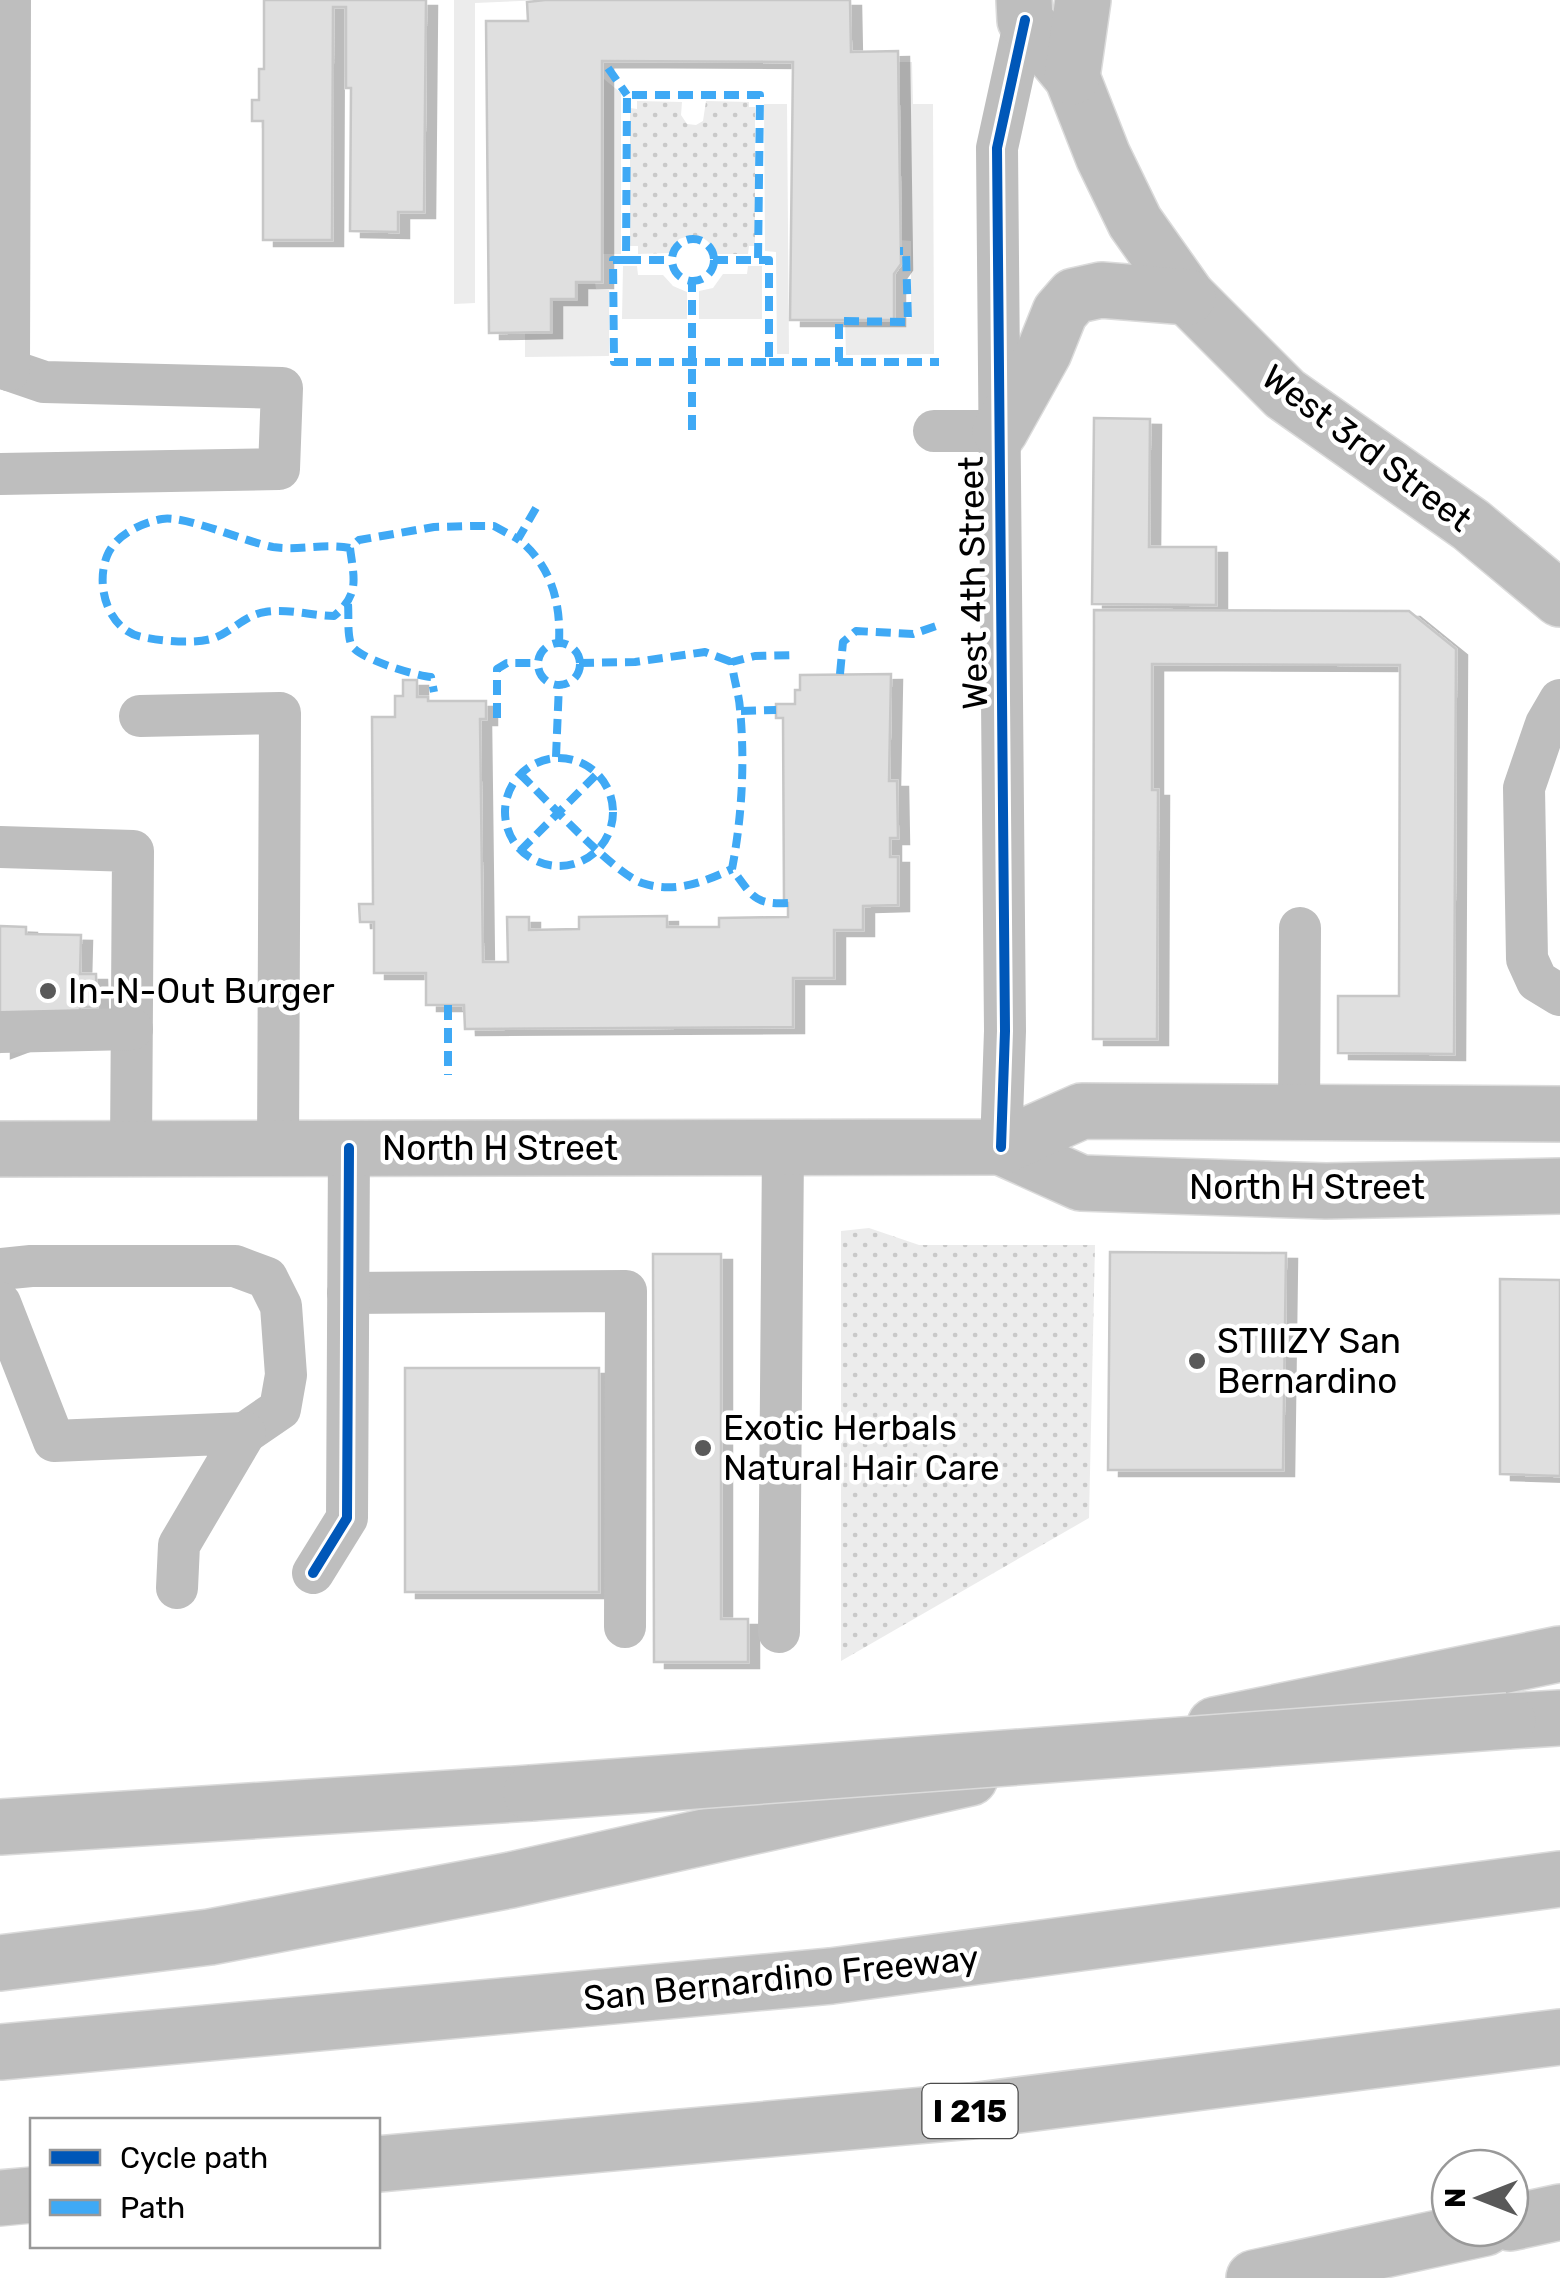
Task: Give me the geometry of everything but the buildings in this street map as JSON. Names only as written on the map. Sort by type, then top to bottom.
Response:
[{"type":"main road","name":"West 3rd Street","points":[[1072,77],[1082,0]]},
{"type":"main road","name":"West 3rd Street","points":[[1024,10],[1072,77],[1103,156],[1135,222],[1188,297],[1285,394],[1471,525],[1560,598]]},
{"type":"main road","points":[[1000,430],[1044,352],[1060,312],[1074,296],[1100,290],[1188,297]]},
{"type":"main road","name":"North H Street","points":[[0,1149],[1001,1147],[1082,1111],[1560,1114]]},
{"type":"main road","name":"North H Street","points":[[1001,1147],[1081,1184],[1326,1191],[1560,1186]]},
{"type":"main road","points":[[0,1963],[210,1937],[510,1880],[1440,1676],[1560,1654]]},
{"type":"main road","points":[[0,1827],[531,1793],[1560,1718]]},
{"type":"main road","name":"San Bernardino Freeway","points":[[0,2052],[831,1976],[1560,1880]]},
{"type":"main road","name":"I 215","points":[[380,2164],[972,2111],[1560,2037]]},
{"type":"main road","points":[[0,2198],[30,2195]]},
{"type":"main road","points":[[1530,2219],[1560,2212]]},
{"type":"main road","points":[[1254,2278],[1430,2240]]},
{"type":"street","points":[[0,474],[279,468],[282,388],[44,382],[4,369],[6,5]]},
{"type":"street","name":"West 4th Street","points":[[1001,1147],[1005,1030],[998,148],[1024,10]]},
{"type":"street","points":[[934,430],[1000,430]]},
{"type":"street","points":[[1560,700],[1546,724],[1524,788],[1527,959],[1537,982],[1560,995]]},
{"type":"street","points":[[140,716],[280,713],[278,1149]]},
{"type":"street","points":[[1524,788],[1560,815]]},
{"type":"street","points":[[0,848],[133,851],[131,1149]]},
{"type":"street","points":[[1299,1113],[1300,928]]},
{"type":"street","points":[[0,1032],[132,1029]]},
{"type":"street","points":[[313,1573],[347,1518],[349,1148]]},
{"type":"street","points":[[779,1632],[783,1148]]},
{"type":"street","points":[[0,1268],[235,1266],[267,1278],[281,1306],[286,1376],[280,1409],[244,1433],[179,1545],[176,1588]]},
{"type":"street","points":[[348,1293],[626,1292],[625,1627]]},
{"type":"street","points":[[0,1302],[54,1441],[244,1433]]},
{"type":"shaded area","points":[[454,0],[545,0],[475,3],[475,303],[454,304]]},
{"type":"shaded area","points":[[898,62],[912,62],[913,104],[933,104],[934,354],[846,355],[845,319],[911,318],[911,241],[899,240]]},
{"type":"shaded area","points":[[604,79],[621,93],[621,254],[603,254]]},
{"type":"shaded area","points":[[637,101],[682,102],[681,115],[687,124],[696,125],[703,121],[706,101],[749,102],[749,107],[755,107],[755,246],[749,246],[748,254],[717,254],[710,243],[697,236],[679,239],[670,253],[638,254],[638,246],[630,246],[630,108],[637,109]]},
{"type":"shaded area","points":[[764,104],[787,104],[789,354],[777,354],[776,252],[765,251]]},
{"type":"shaded area","points":[[623,266],[637,266],[638,275],[663,275],[673,286],[687,292],[687,319],[622,319]]},
{"type":"shaded area","points":[[748,266],[762,266],[762,319],[699,319],[699,291],[713,288],[723,274],[747,274]]},
{"type":"shaded area","points":[[576,282],[595,282],[596,289],[609,290],[609,356],[525,357],[525,333],[551,332],[551,299],[575,299]]},
{"type":"shaded area","points":[[869,1228],[919,1245],[1095,1245],[1089,1518],[841,1661],[841,1231]]},
{"type":"marked path","points":[[608,68],[627,95]]},
{"type":"marked path","points":[[713,260],[769,260],[769,362],[614,362],[613,260],[626,260],[627,95],[760,95],[758,260]]},
{"type":"marked path","points":[[693,239],[708,245],[714,260],[708,275],[693,281],[678,275],[672,260],[678,245],[693,239]]},
{"type":"marked path","points":[[839,362],[839,321],[908,322],[906,251],[900,251]]},
{"type":"marked path","points":[[626,260],[672,260]]},
{"type":"marked path","points":[[692,281],[692,430]]},
{"type":"marked path","points":[[769,362],[939,362]]},
{"type":"marked path","points":[[536,508],[518,539],[539,560],[552,585],[559,643]]},
{"type":"marked path","points":[[350,548],[352,593],[334,616],[265,612],[203,641],[167,641],[130,633],[113,616],[104,593],[104,568],[116,542],[130,531],[162,519],[185,521],[283,548],[350,548],[359,540],[434,527],[494,526],[518,539]]},
{"type":"marked path","points":[[348,604],[349,635],[355,649],[387,665],[431,677],[434,692]]},
{"type":"marked path","points":[[840,674],[843,642],[856,631],[913,634],[939,625]]},
{"type":"marked path","points":[[559,643],[574,649],[580,664],[574,679],[559,685],[544,679],[538,664],[544,649],[559,643]]},
{"type":"marked path","points":[[579,663],[635,662],[705,652],[732,662]]},
{"type":"marked path","points":[[788,903],[760,900],[732,869],[742,769],[740,709],[732,662],[755,656],[796,655]]},
{"type":"marked path","points":[[497,718],[497,669],[507,663],[538,663]]},
{"type":"marked path","points":[[556,757],[559,684]]},
{"type":"marked path","points":[[741,711],[776,710]]},
{"type":"marked path","points":[[559,758],[580,762],[597,774],[609,791],[613,812],[609,833],[597,850],[580,862],[559,866],[538,862],[521,850],[509,833],[505,812],[509,791],[521,774],[538,762],[559,758]]},
{"type":"marked path","points":[[520,774],[597,850],[642,883],[677,887],[732,869]]},
{"type":"marked path","points":[[520,851],[597,774]]},
{"type":"marked path","points":[[448,1005],[448,1075]]},
{"type":"cycle path","points":[[1001,1147],[1005,1031],[997,148],[1025,20]]},
{"type":"cycle path","points":[[313,1573],[347,1518],[349,1148]]},
{"type":"place","name":"In-N-Out Burger","points":[[48,991]]},
{"type":"place","name":"STIIIZY San Bernardino","points":[[1197,1361]]},
{"type":"place","name":"Exotic Herbals Natural Hair Care","points":[[703,1448]]}]
